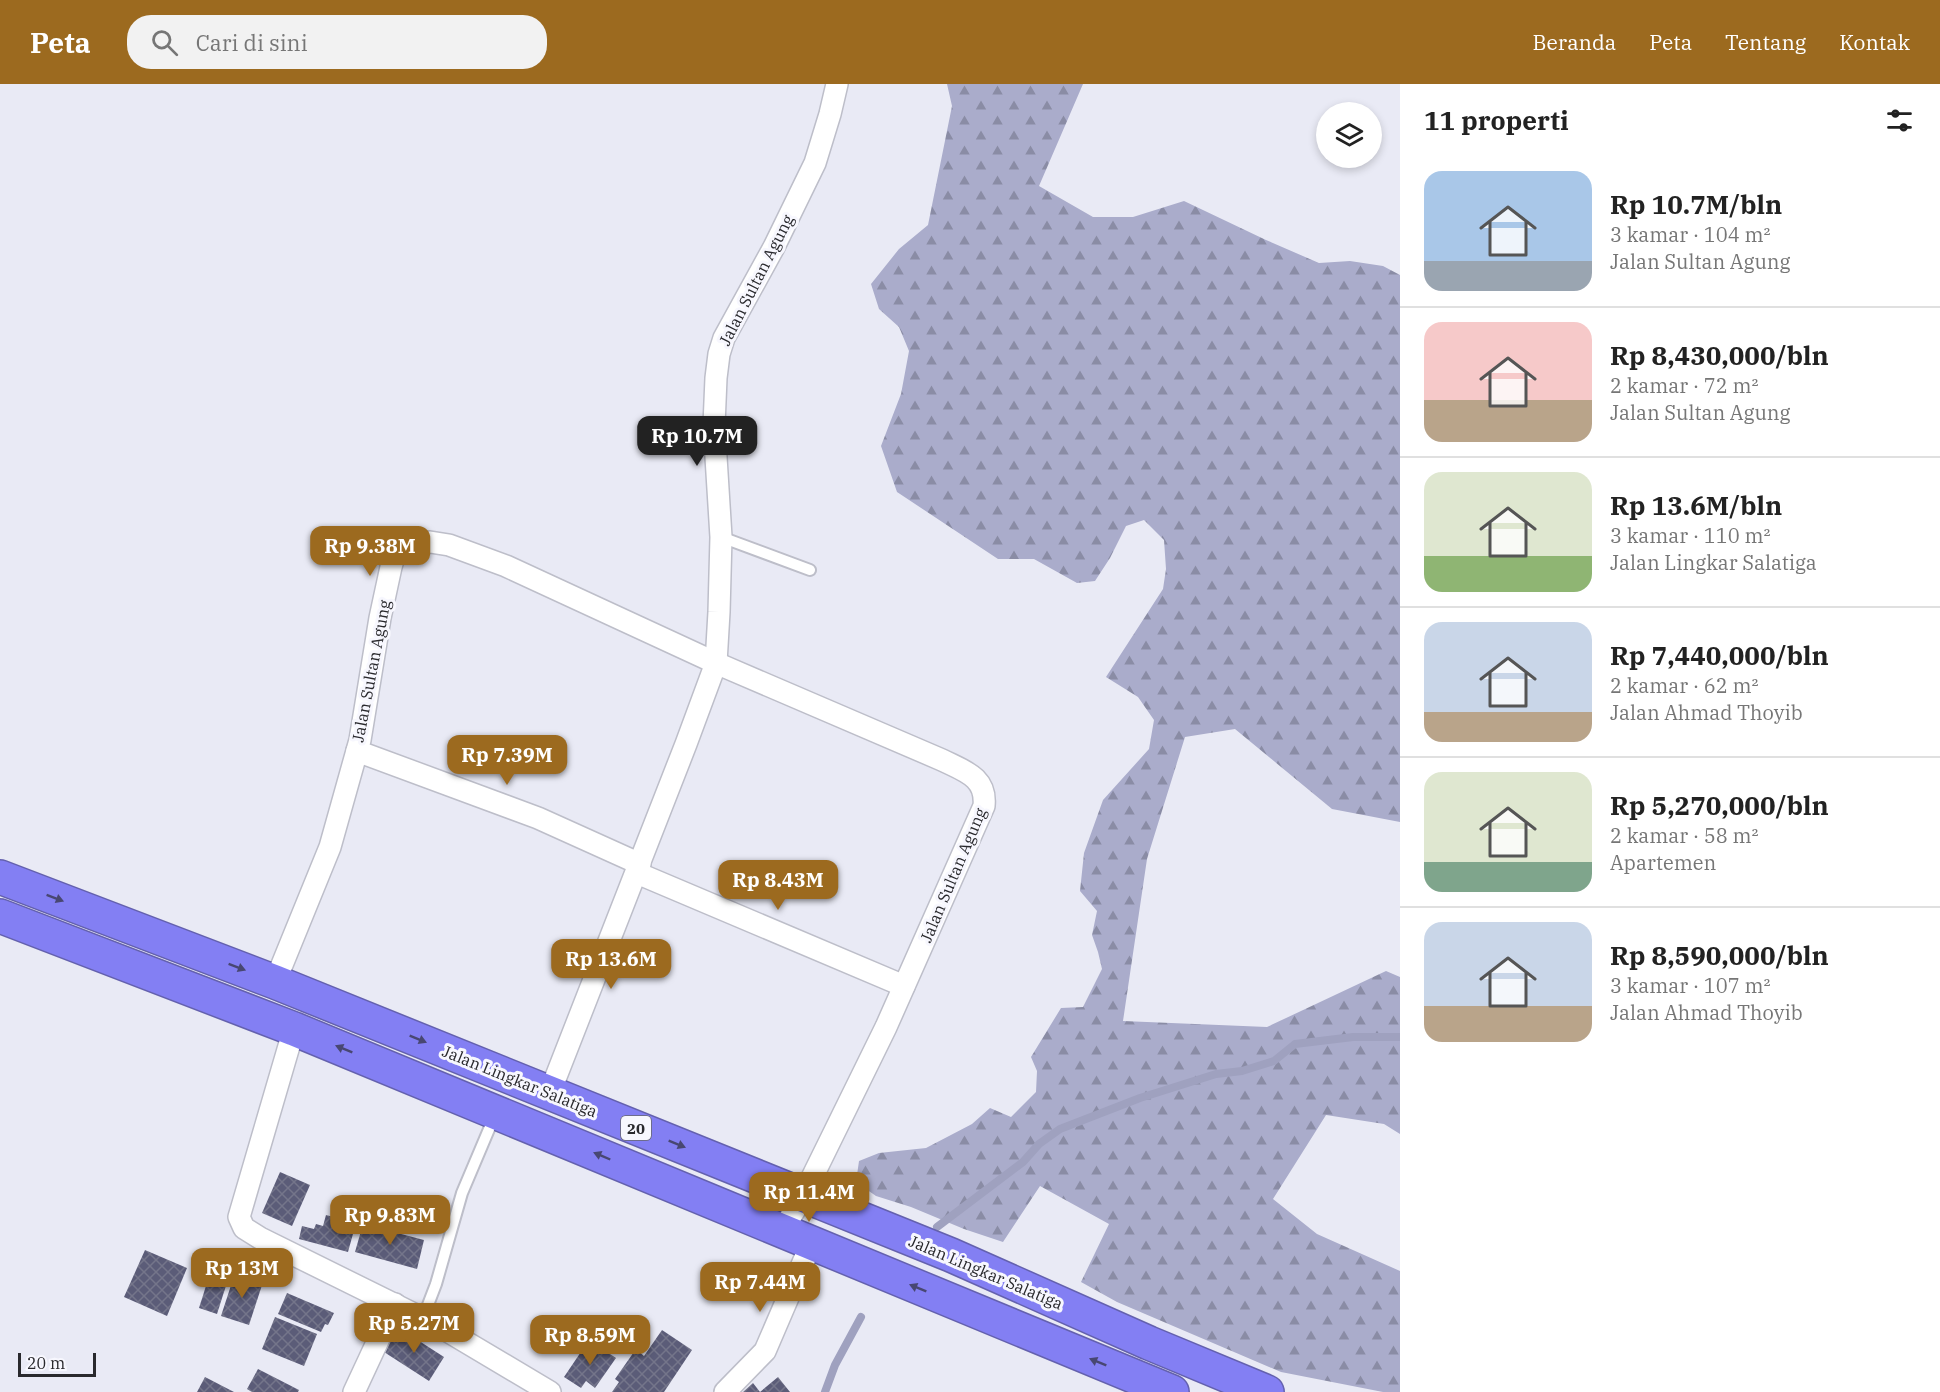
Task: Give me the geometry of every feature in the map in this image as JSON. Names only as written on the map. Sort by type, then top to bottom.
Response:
[{"type":"highway","name":"Jalan Lingkar Salatiga","points":[[0,877],[275,982],[550,1092],[951,1255],[1149,1343],[1267,1392]]},
{"type":"highway","name":"20","points":[[0,916],[294,1029],[1172,1392]]},
{"type":"highway","points":[[1139,1379],[1149,1343]]},
{"type":"street","name":"Jalan Sultan Agung","points":[[550,1092],[716,663],[721,537],[714,425],[719,354],[724,338],[774,247],[815,163],[831,114],[837,84]]},
{"type":"street","name":"Jalan Sultan Agung","points":[[275,982],[330,847],[357,751],[391,567],[400,547],[412,541],[449,545],[507,566],[716,663],[942,760],[970,774],[981,784],[985,796],[984,807],[881,1038],[802,1196],[782,1231]]},
{"type":"street","points":[[357,751],[555,825],[638,868],[904,986]]},
{"type":"street","points":[[294,1029],[239,1217],[244,1228],[423,1318],[550,1392]]},
{"type":"street","points":[[725,1392],[765,1351],[811,1244]]},
{"type":"street","points":[[354,1392],[395,1304]]},
{"type":"lane","points":[[721,537],[810,570]]},
{"type":"lane","points":[[423,1318],[436,1284],[462,1192],[496,1112]]},
{"type":"green space","points":[[947,84],[1083,84],[1039,186],[1093,217],[1133,217],[1184,201],[1319,263],[1350,261],[1383,266],[1400,275],[1400,822],[1332,809],[1235,729],[1185,737],[1147,859],[1123,1021],[1267,1027],[1386,971],[1400,977],[1400,1134],[1384,1124],[1326,1115],[1273,1199],[1317,1234],[1400,1271],[1400,1392],[1383,1392],[1281,1372],[1117,1302],[1081,1282],[1109,1224],[1040,1186],[1003,1242],[876,1196],[856,1182],[859,1161],[879,1153],[926,1148],[972,1124],[990,1108],[1011,1117],[1036,1092],[1037,1071],[1031,1057],[1061,1008],[1083,1007],[1102,969],[1092,935],[1097,911],[1080,891],[1084,853],[1103,800],[1149,749],[1154,720],[1138,697],[1106,677],[1163,589],[1166,569],[1164,540],[1144,520],[1126,526],[1095,581],[1077,583],[1034,559],[998,559],[897,492],[881,446],[901,394],[909,351],[899,327],[879,309],[871,284],[899,249],[928,225],[952,106]]},
{"type":"building","points":[[280,1172],[310,1185],[292,1226],[262,1213]]},
{"type":"building","points":[[326,1215],[356,1223],[348,1252],[299,1239],[302,1226],[314,1229],[316,1224],[323,1226]]},
{"type":"building","points":[[363,1224],[424,1240],[417,1269],[355,1252]]},
{"type":"building","points":[[145,1250],[187,1268],[167,1316],[124,1297]]},
{"type":"building","points":[[212,1267],[230,1273],[217,1314],[199,1308]]},
{"type":"building","points":[[235,1273],[263,1282],[249,1325],[221,1316]]},
{"type":"building","points":[[287,1293],[334,1313],[328,1325],[325,1324],[321,1332],[278,1314]]},
{"type":"building","points":[[275,1317],[317,1334],[304,1366],[262,1349]]},
{"type":"building","points":[[399,1328],[444,1357],[429,1381],[384,1352]]},
{"type":"building","points":[[662,1330],[692,1350],[664,1392],[612,1392],[619,1382],[615,1379],[636,1349],[644,1356]]},
{"type":"building","points":[[589,1340],[616,1358],[595,1388],[586,1381],[581,1388],[564,1377]]},
{"type":"building","points":[[258,1369],[299,1390],[298,1392],[252,1392],[247,1389]]},
{"type":"building","points":[[205,1377],[234,1392],[197,1392]]},
{"type":"building","points":[[778,1377],[790,1392],[760,1392]]},
{"type":"building","points":[[753,1383],[760,1392],[743,1392]]},
{"type":"waterway","points":[[937,1227],[1023,1162],[1039,1144],[1060,1129],[1140,1098],[1216,1074],[1242,1071],[1274,1061],[1295,1044],[1353,1037],[1400,1037]]},
{"type":"waterway","points":[[825,1392],[835,1365],[861,1317]]}]
